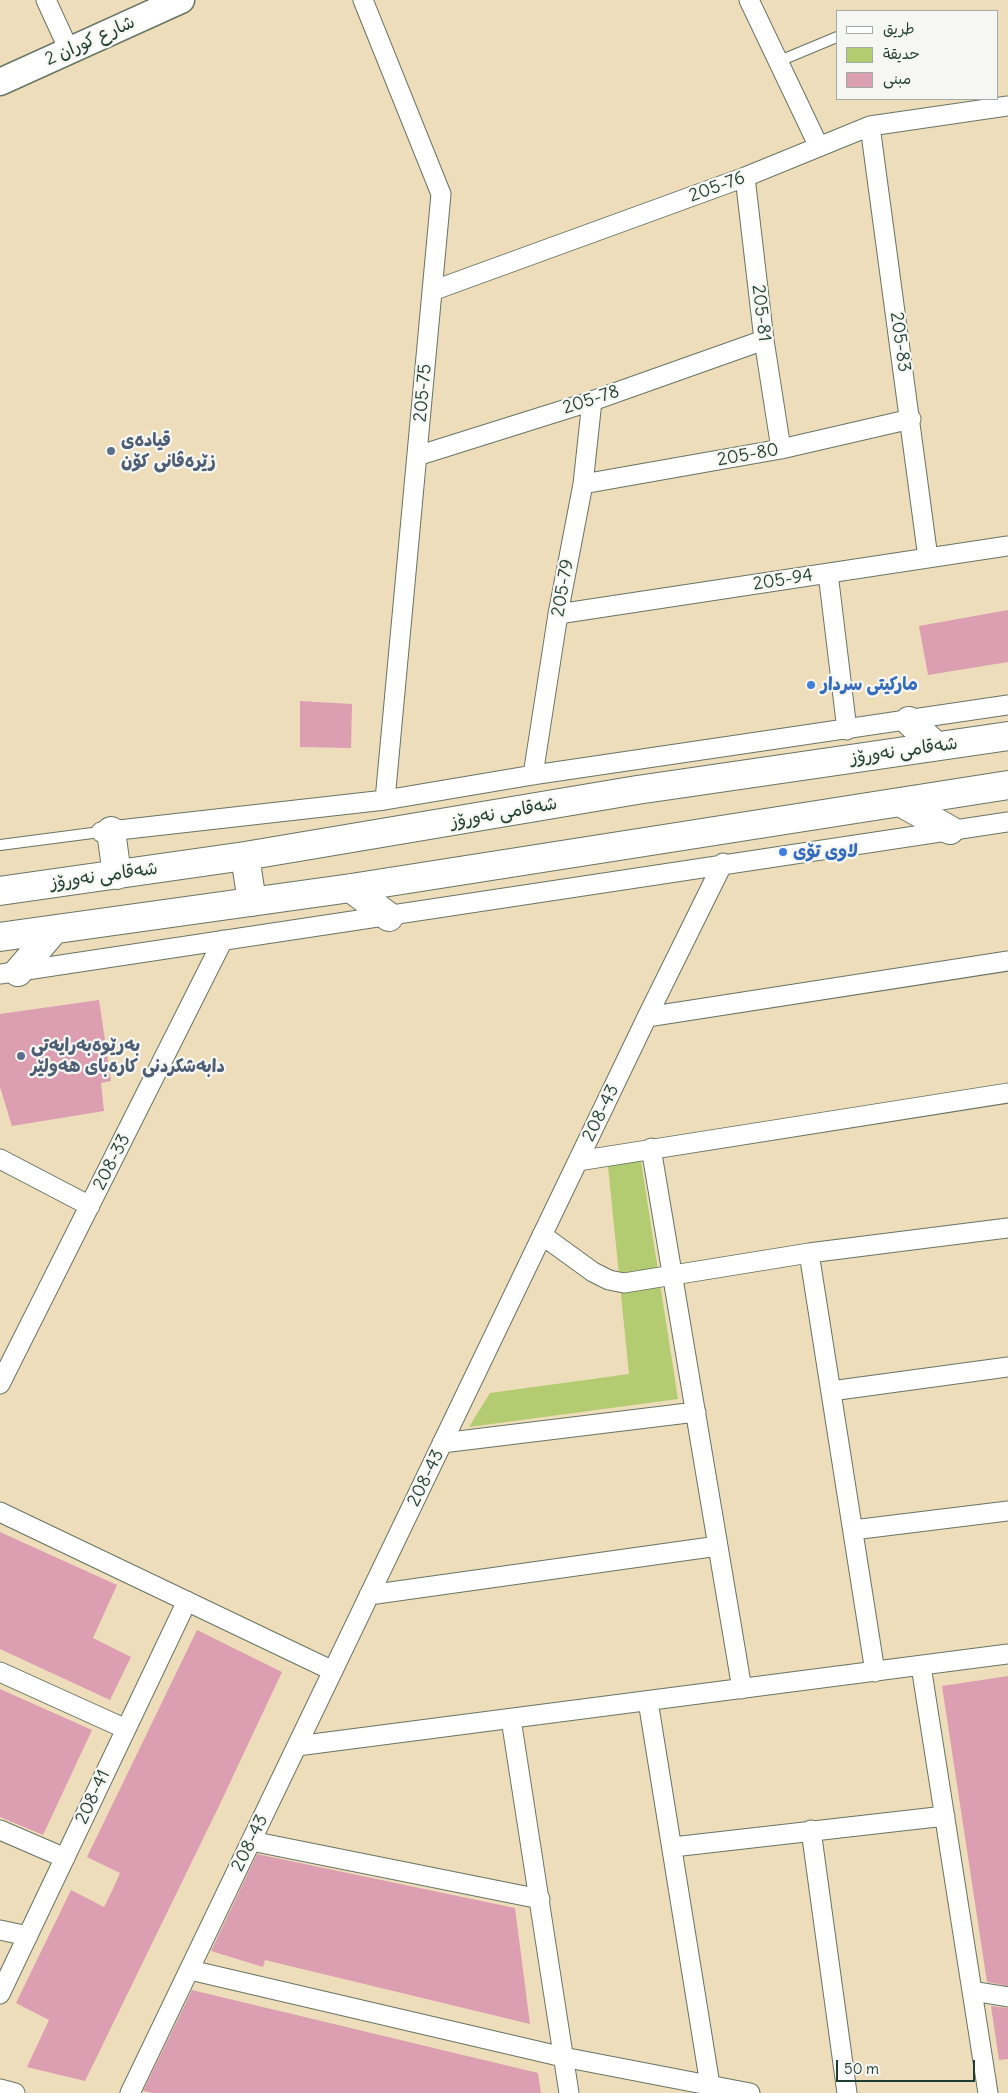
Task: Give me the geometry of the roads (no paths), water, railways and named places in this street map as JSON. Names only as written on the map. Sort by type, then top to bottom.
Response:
[{"type":"main road","points":[[909,720],[936,746]]},
{"type":"main road","name":"شەقامی نەورۆز","points":[[0,891],[245,856],[637,790],[1008,736]]},
{"type":"main road","points":[[0,937],[350,888],[1008,785]]},
{"type":"main road","points":[[900,802],[950,830]]},
{"type":"main road","points":[[105,832],[117,875]]},
{"type":"main road","points":[[245,856],[252,902]]},
{"type":"main road","points":[[350,888],[389,917]]},
{"type":"main road","points":[[9,973],[54,930]]},
{"type":"street","points":[[46,0],[69,50]]},
{"type":"street","name":"شارع كوران 2","points":[[0,82],[181,0]]},
{"type":"street","name":"205-75","points":[[362,0],[441,194],[385,800]]},
{"type":"street","points":[[749,0],[777,62],[819,146]]},
{"type":"street","name":"205-76","points":[[432,291],[745,177],[870,126],[1008,106]]},
{"type":"street","name":"205-83","points":[[870,126],[911,419],[928,558]]},
{"type":"street","name":"205-81","points":[[745,177],[764,340],[781,449]]},
{"type":"street","name":"205-78","points":[[417,456],[592,401],[764,340]]},
{"type":"street","name":"205-79","points":[[533,775],[558,614],[583,484],[592,401]]},
{"type":"street","name":"205-80","points":[[583,484],[781,449],[911,419]]},
{"type":"street","name":"205-94","points":[[558,614],[1008,546]]},
{"type":"street","points":[[828,573],[847,730]]},
{"type":"street","points":[[105,832],[385,800],[533,775],[1008,705]]},
{"type":"street","points":[[9,973],[64,962],[389,917],[723,863],[1008,822]]},
{"type":"street","name":"208-43","points":[[130,2093],[647,1016],[723,863]]},
{"type":"street","name":"208-33","points":[[0,1384],[223,940]]},
{"type":"street","points":[[647,1016],[1008,960]]},
{"type":"street","points":[[578,1161],[1008,1093]]},
{"type":"street","points":[[651,1148],[671,1276],[696,1412],[742,1689]]},
{"type":"street","points":[[0,1159],[90,1206]]},
{"type":"street","points":[[542,1235],[609,1280],[624,1283],[809,1253],[1008,1228]]},
{"type":"street","points":[[809,1253],[875,1672]]},
{"type":"street","points":[[831,1391],[1008,1367]]},
{"type":"street","points":[[442,1443],[696,1412]]},
{"type":"street","points":[[0,1512],[333,1671]]},
{"type":"street","points":[[852,1530],[1008,1512]]},
{"type":"street","points":[[369,1595],[718,1546]]},
{"type":"street","name":"208-41","points":[[0,1994],[187,1601]]},
{"type":"street","points":[[297,1746],[1008,1654]]},
{"type":"street","points":[[921,1666],[988,2093]]},
{"type":"street","points":[[0,1672],[126,1729]]},
{"type":"street","points":[[648,1701],[710,2085]]},
{"type":"street","points":[[511,1719],[569,2093]]},
{"type":"street","points":[[673,1847],[945,1816]]},
{"type":"street","points":[[0,1830],[65,1858]]},
{"type":"street","points":[[811,1830],[847,2093]]},
{"type":"street","points":[[251,1841],[540,1900]]},
{"type":"street","points":[[0,1930],[28,1936]]},
{"type":"street","points":[[190,1970],[563,2057],[750,2093]]},
{"type":"street","points":[[972,1991],[1008,1997]]},
{"type":"street","points":[[0,2089],[15,2093]]},
{"type":"lane","points":[[777,62],[836,37]]},
{"type":"lane","points":[[0,844],[105,832]]},
{"type":"place","name":"قیادەی زێرەڤانی کۆن","points":[[111,451]]},
{"type":"place","name":"ماركيتى سردار","points":[[811,685]]},
{"type":"place","name":"لاوی تۆی","points":[[783,852]]},
{"type":"place","name":"بەرێوەبەرایەتی دابەشکردنی کارەبای هەولێر","points":[[21,1056]]}]
